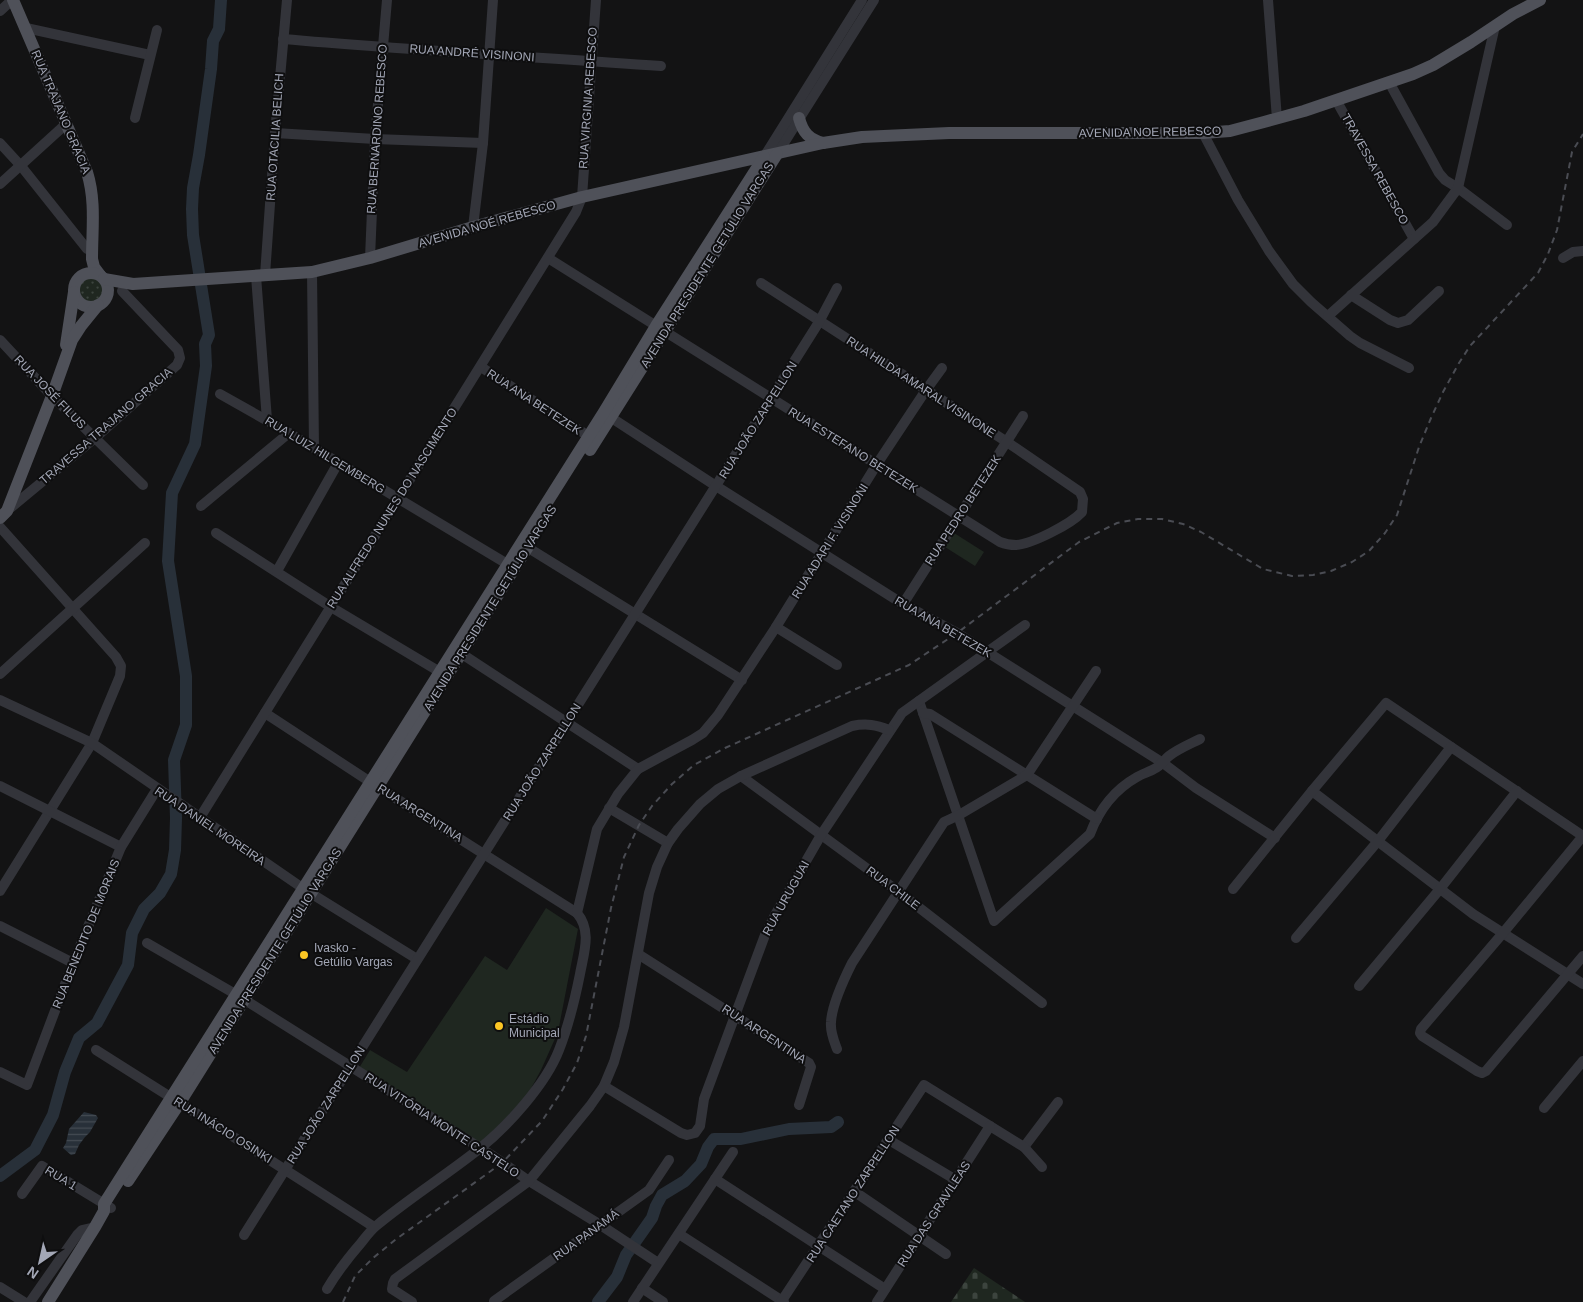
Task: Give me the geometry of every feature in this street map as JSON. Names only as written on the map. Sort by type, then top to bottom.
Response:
[{"type":"main road","name":"RUA TRAJANO GRACIA","points":[[13,0],[92,187],[92,259],[94,267],[102,277]]},
{"type":"main road","name":"AVENIDA NOE REBESCO","points":[[764,157],[823,143],[878,136],[949,133],[1203,133],[1230,131],[1277,119],[1413,74],[1433,65],[1540,0]]},
{"type":"main road","points":[[799,118],[802,128],[809,138],[823,143]]},
{"type":"main road","name":"AVENIDA PRESIDENTE GETÚLIO VARGAS","points":[[660,329],[776,154]]},
{"type":"main road","name":"AVENIDA NOÉ REBESCO","points":[[128,287],[210,278],[312,272],[370,258],[582,196],[764,157]]},
{"type":"main road","name":"AVENIDA PRESIDENTE GETÚLIO VARGAS","points":[[48,1302],[607,415],[764,157]]},
{"type":"main road","name":"RUA TRAJANO GRACIA","points":[[79,277],[92,228]]},
{"type":"main road","points":[[63,362],[74,292],[79,277],[89,273],[128,287]]},
{"type":"main road","points":[[3,514],[76,333],[108,293],[107,283],[102,277]]},
{"type":"main road","points":[[74,292],[83,305],[93,307],[128,287]]},
{"type":"main road","name":"AVENIDA PRESIDENTE GETÚLIO VARGAS","points":[[443,674],[462,654],[511,566]]},
{"type":"street","points":[[0,11],[13,0]]},
{"type":"street","name":"RUA OTACILIA BELICH","points":[[267,420],[261,275],[287,0]]},
{"type":"street","name":"RUA BERNARDINO REBESCO","points":[[370,258],[375,139],[387,0]]},
{"type":"street","points":[[473,227],[483,143],[493,0]]},
{"type":"street","name":"RUA VIRGINIA REBESCO","points":[[582,196],[590,61],[596,0]]},
{"type":"street","name":"AVENIDA PRESIDENTE GETÚLIO VARGAS","points":[[776,154],[799,118],[852,24],[862,0]]},
{"type":"street","name":"AVENIDA PRESIDENTE GETÚLIO VARGAS","points":[[764,157],[852,24],[874,0]]},
{"type":"street","points":[[1268,0],[1277,119]]},
{"type":"street","points":[[1328,316],[1433,222],[1458,188],[1495,26]]},
{"type":"street","points":[[26,28],[150,55]]},
{"type":"street","points":[[135,118],[157,30]]},
{"type":"street","name":"RUA ANDRÉ VISINONI","points":[[283,39],[382,48],[490,53],[661,66]]},
{"type":"street","points":[[1389,82],[1439,173],[1445,180],[1507,225]]},
{"type":"street","name":"TRAVESSA REBESCO","points":[[1336,100],[1414,239]]},
{"type":"street","points":[[0,184],[66,124]]},
{"type":"street","points":[[275,133],[483,143]]},
{"type":"street","points":[[1203,133],[1238,200],[1293,284],[1360,343],[1409,368]]},
{"type":"street","points":[[0,143],[21,166],[87,249]]},
{"type":"street","name":"RUA ALFREDO NUNES DO NASCIMENTO","points":[[200,819],[548,258],[576,212],[582,196]]},
{"type":"street","points":[[1562,258],[1573,252],[1583,251]]},
{"type":"street","name":"RUA ESTEFANO BETEZEK","points":[[548,258],[1000,542]]},
{"type":"street","points":[[312,272],[314,448]]},
{"type":"street","name":"RUA HILDA AMARAL VISINONE","points":[[761,283],[1007,442],[1080,492],[1083,499],[1082,512],[1070,523],[1027,543],[1014,545],[1000,542]]},
{"type":"street","name":"TRAVESSA TRAJANO GRACIA","points":[[3,514],[95,438],[177,365],[180,358],[178,350],[128,287]]},
{"type":"street","name":"RUA JOÃO ZARPELLON","points":[[244,1235],[771,399],[819,322],[837,288]]},
{"type":"street","points":[[1351,295],[1390,320],[1398,323],[1408,320],[1439,291]]},
{"type":"street","name":"RUA JOSÉ FILUS","points":[[2,346],[143,485]]},
{"type":"street","name":"RUA ANA BETEZEK","points":[[481,367],[592,438]]},
{"type":"street","name":"RUA ADARI F. VISINONI","points":[[638,769],[703,733],[718,715],[776,627],[878,464],[942,368]]},
{"type":"street","name":"RUA LUIZ HILGEMBERG","points":[[220,394],[289,433],[511,566]]},
{"type":"street","name":"RUA ANA BETEZEK","points":[[607,415],[903,604],[957,633],[1073,706],[1163,763],[1196,788],[1275,838]]},
{"type":"street","name":"RUA PEDRO BETEZEK","points":[[903,604],[1023,416]]},
{"type":"street","points":[[201,506],[289,433]]},
{"type":"street","points":[[277,571],[338,462]]},
{"type":"street","points":[[0,527],[116,657],[121,666],[120,676],[92,743],[0,891]]},
{"type":"street","points":[[216,533],[330,607],[443,674]]},
{"type":"street","points":[[0,674],[145,543]]},
{"type":"street","points":[[524,545],[742,680]]},
{"type":"street","name":"RUA URUGUAI","points":[[604,1086],[681,1133],[687,1135],[695,1133],[700,1126],[704,1099],[765,934],[821,835],[902,713],[1025,625]]},
{"type":"street","points":[[776,627],[837,666]]},
{"type":"street","points":[[327,1289],[338,1270],[374,1227],[480,1148],[515,1115],[533,1094],[550,1069],[559,1051],[577,990],[586,942],[583,920],[577,913],[593,841],[597,829],[609,808],[627,781],[638,769],[462,654]]},
{"type":"street","points":[[837,1049],[832,1036],[831,1022],[840,987],[852,963],[944,822],[1027,775],[1096,671]]},
{"type":"street","name":"RUA DANIEL MOREIRA","points":[[0,700],[92,743],[156,789],[308,891],[417,959]]},
{"type":"street","points":[[919,701],[994,921],[1090,834],[1104,806],[1119,790],[1136,777],[1155,769],[1168,756],[1200,739]]},
{"type":"street","points":[[1233,890],[1312,790],[1386,703],[1583,836],[1421,1029],[1420,1033],[1422,1036],[1482,1073],[1486,1071],[1583,956]]},
{"type":"street","name":"RUA ARGENTINA","points":[[265,713],[577,913]]},
{"type":"street","points":[[923,713],[930,714],[1096,819]]},
{"type":"street","points":[[412,1302],[392,1289],[395,1279],[529,1181],[604,1086],[614,1062],[624,1027],[649,893],[657,867],[668,843],[700,804],[718,789],[741,776],[852,726],[874,724],[890,730]]},
{"type":"street","points":[[1296,938],[1378,841],[1451,747]]},
{"type":"street","name":"RUA CHILE","points":[[741,776],[899,892],[1042,1004]]},
{"type":"street","points":[[0,786],[51,810],[121,847]]},
{"type":"street","name":"RUA BENEDITO DE MORAIS","points":[[0,1072],[27,1085],[73,963],[121,847],[156,789]]},
{"type":"street","points":[[1312,790],[1473,914],[1583,984]]},
{"type":"street","points":[[1359,986],[1518,791]]},
{"type":"street","points":[[609,808],[668,843]]},
{"type":"street","points":[[0,926],[73,963]]},
{"type":"street","name":"RUA VITÓRIA MONTE CASTELO","points":[[147,944],[241,998],[600,1224],[658,1263]]},
{"type":"street","name":"RUA ARGENTINA","points":[[638,954],[809,1063],[811,1067],[799,1105]]},
{"type":"street","name":"RUA INÁCIO OSINKI","points":[[96,1050],[374,1227]]},
{"type":"street","points":[[1544,1108],[1583,1061]]},
{"type":"street","name":"RUA CAETANO ZARPELLON","points":[[782,1301],[924,1085],[990,1126]]},
{"type":"street","points":[[1024,1147],[1058,1102]]},
{"type":"street","points":[[990,1126],[1024,1147],[1042,1167]]},
{"type":"street","name":"RUA DAS GRAVILEAS","points":[[877,1302],[990,1126]]},
{"type":"street","points":[[889,1140],[956,1180]]},
{"type":"street","points":[[633,1302],[733,1152]]},
{"type":"street","name":"RUA PANAMÁ","points":[[494,1301],[649,1190],[669,1160]]},
{"type":"street","name":"RUA 1","points":[[22,1194],[42,1166],[106,1208]]},
{"type":"street","points":[[715,1180],[885,1289]]},
{"type":"street","points":[[854,1192],[946,1254]]},
{"type":"street","points":[[30,1302],[77,1235],[82,1230],[95,1227]]},
{"type":"street","points":[[678,1234],[782,1301]]},
{"type":"street","points":[[0,1287],[24,1302]]},
{"type":"street","points":[[642,1288],[663,1302]]},
{"type":"green space","points":[[91,278],[100,281],[103,290],[100,299],[91,302],[82,299],[79,290],[82,281]]},
{"type":"green space","points":[[954,533],[984,552],[975,566],[945,547]]},
{"type":"green space","name":"Estádio Municipal","points":[[546,908],[578,929],[558,1032],[528,1094],[482,1144],[359,1068],[370,1050],[407,1072],[485,956],[507,970]]},
{"type":"green space","points":[[974,1268],[1025,1302],[951,1302]]},
{"type":"shaded area","points":[[84,1112],[96,1115],[98,1118],[75,1154],[71,1155],[63,1148],[69,1129]]},
{"type":"waterway","points":[[0,1176],[35,1150],[53,1115],[65,1072],[79,1038],[97,1023],[128,965],[132,933],[144,909],[160,893],[171,874],[175,850],[176,818],[174,760],[186,725],[186,676],[168,561],[172,493],[195,444],[206,366],[205,344],[209,335],[193,235],[192,209],[193,188],[211,69],[213,41],[219,29],[221,0]]},
{"type":"waterway","points":[[598,1302],[617,1277],[626,1255],[652,1218],[662,1195],[685,1181],[701,1164],[708,1147],[714,1139],[741,1139],[789,1129],[831,1127],[838,1122]]},
{"type":"railway","points":[[343,1302],[355,1276],[373,1258],[502,1163],[542,1121],[563,1089],[577,1063],[586,1036],[611,908],[624,857],[639,825],[652,806],[672,784],[694,765],[725,748],[909,665],[957,633],[1079,542],[1117,523],[1138,519],[1162,519],[1183,524],[1201,532],[1263,569],[1292,576],[1313,575],[1331,571],[1352,562],[1369,551],[1385,533],[1397,515],[1419,447],[1443,392],[1459,363],[1470,346],[1538,273],[1548,254],[1557,230],[1572,152],[1583,134]]},
{"type":"place","name":"Ivasko - Getúlio Vargas","points":[[304,955]]},
{"type":"place","name":"Estádio Municipal","points":[[499,1026]]}]
